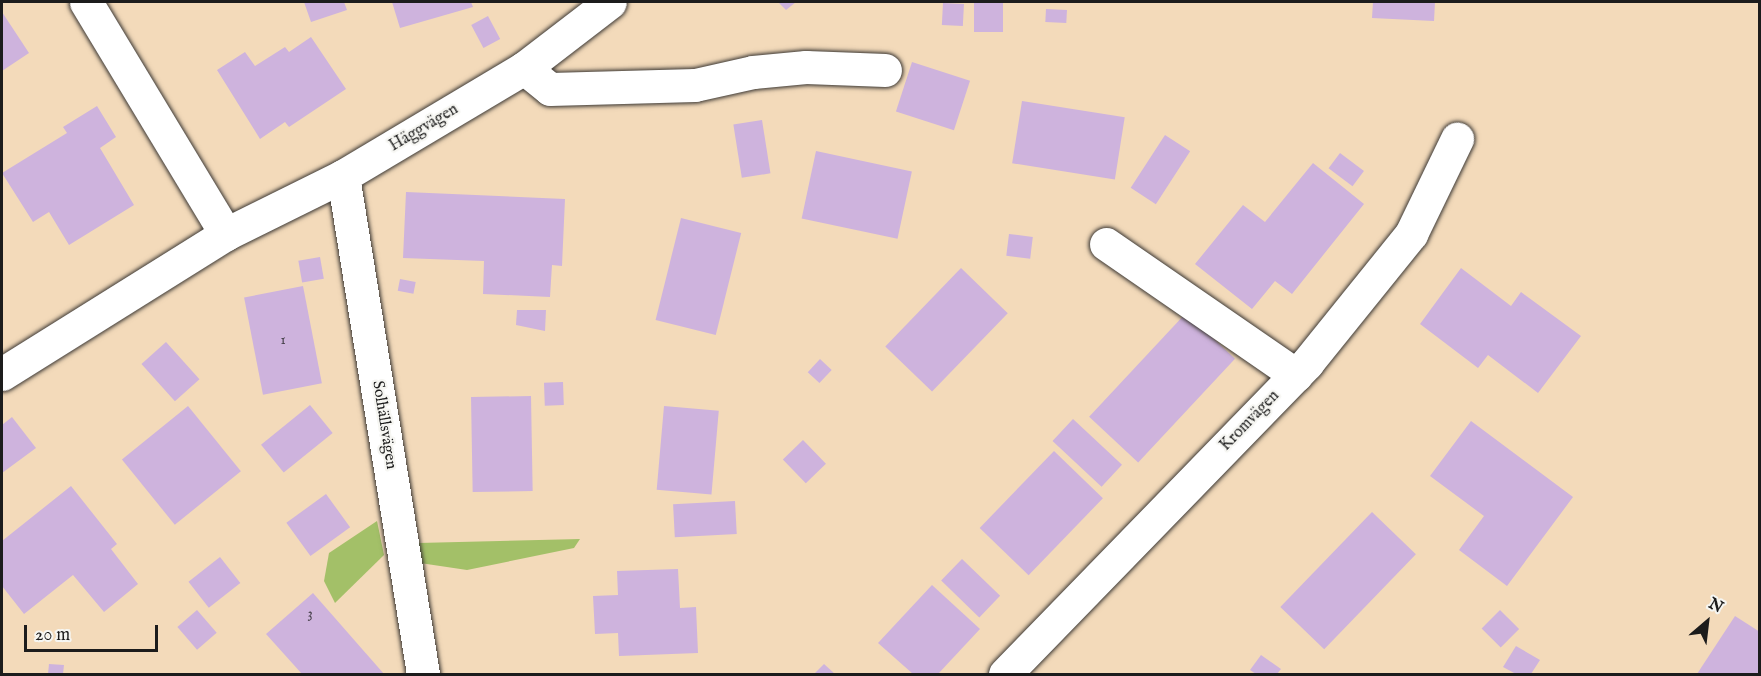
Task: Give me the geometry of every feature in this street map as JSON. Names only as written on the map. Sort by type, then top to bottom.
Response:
[{"type":"street","points":[[86,2],[226,234]]},
{"type":"street","name":"Häggvägen","points":[[2,374],[226,234],[344,176],[524,68],[551,51],[610,2]]},
{"type":"street","points":[[524,68],[550,89],[695,85],[753,72],[806,67],[885,70]]},
{"type":"street","name":"Kromvägen","points":[[1005,675],[1296,375],[1411,234],[1457,139]]},
{"type":"street","name":"Solhällsvägen","points":[[344,176],[423,675]]},
{"type":"street","points":[[1106,244],[1296,375]]},
{"type":"green space","points":[[377,521],[384,555],[335,603],[324,581],[329,553]]},
{"type":"green space","points":[[580,539],[574,548],[467,570],[420,563],[418,543]]},
{"type":"building","points":[[304,2],[344,2],[347,10],[311,22]]},
{"type":"building","points":[[392,2],[471,2],[473,7],[400,28]]},
{"type":"building","points":[[778,2],[796,2],[786,10]]},
{"type":"building","points":[[974,2],[1003,2],[1003,32],[974,32]]},
{"type":"building","points":[[1373,2],[1435,2],[1434,21],[1372,18]]},
{"type":"building","points":[[943,3],[964,4],[963,26],[942,25]]},
{"type":"building","points":[[1046,9],[1067,10],[1066,23],[1045,22]]},
{"type":"building","points":[[2,12],[29,53],[2,71]]},
{"type":"building","points":[[488,16],[500,39],[483,48],[471,25]]},
{"type":"building","points":[[311,37],[346,89],[289,127],[285,122],[260,139],[217,70],[245,52],[255,66],[285,47],[289,52]]},
{"type":"building","points":[[912,62],[970,81],[954,130],[896,111]]},
{"type":"building","points":[[1022,101],[1125,117],[1115,179],[1012,163]]},
{"type":"building","points":[[97,106],[116,137],[100,148],[134,205],[69,245],[49,212],[33,222],[2,173],[67,133],[63,127]]},
{"type":"building","points":[[762,120],[770,173],[742,178],[733,125]]},
{"type":"building","points":[[1165,135],[1190,151],[1156,204],[1131,188]]},
{"type":"building","points":[[816,151],[912,171],[898,239],[802,218]]},
{"type":"building","points":[[1340,153],[1364,171],[1353,186],[1329,168]]},
{"type":"building","points":[[1313,163],[1364,204],[1292,294],[1275,281],[1252,309],[1195,264],[1243,205],[1265,222]]},
{"type":"building","points":[[406,192],[565,199],[562,266],[552,265],[550,297],[483,294],[484,261],[403,258]]},
{"type":"building","points":[[681,218],[741,233],[716,335],[656,320]]},
{"type":"building","points":[[1009,234],[1033,237],[1030,259],[1006,256]]},
{"type":"building","points":[[320,257],[324,279],[302,282],[298,261]]},
{"type":"building","points":[[961,268],[1008,313],[932,392],[885,346]]},
{"type":"building","points":[[1461,268],[1511,306],[1521,292],[1581,336],[1538,393],[1488,355],[1478,368],[1420,324]]},
{"type":"building","points":[[400,279],[416,282],[413,294],[398,291]]},
{"type":"building","points":[[303,286],[322,383],[263,395],[244,297]]},
{"type":"building","points":[[517,310],[546,310],[545,331],[516,325]]},
{"type":"building","points":[[1186,313],[1235,359],[1138,463],[1089,417]]},
{"type":"building","points":[[166,342],[199,379],[175,401],[141,364]]},
{"type":"building","points":[[820,359],[832,370],[819,383],[808,372]]},
{"type":"building","points":[[563,382],[564,405],[545,406],[544,383]]},
{"type":"building","points":[[531,396],[533,491],[473,492],[471,397]]},
{"type":"building","points":[[310,405],[333,433],[284,473],[261,445]]},
{"type":"building","points":[[188,406],[241,471],[175,525],[122,459]]},
{"type":"building","points":[[664,406],[719,411],[711,494],[657,490]]},
{"type":"building","points":[[12,417],[36,448],[2,473],[2,425]]},
{"type":"building","points":[[1073,419],[1122,465],[1102,487],[1053,441]]},
{"type":"building","points":[[1471,421],[1573,497],[1507,586],[1459,550],[1484,516],[1430,476]]},
{"type":"building","points":[[803,440],[826,464],[806,483],[783,459]]},
{"type":"building","points":[[1054,451],[1103,498],[1029,575],[980,528]]},
{"type":"building","points":[[71,486],[117,544],[111,549],[138,584],[104,612],[73,575],[24,614],[2,586],[2,541]]},
{"type":"building","points":[[326,494],[350,527],[310,556],[286,523]]},
{"type":"building","points":[[735,501],[737,534],[675,537],[673,504]]},
{"type":"building","points":[[1372,512],[1416,554],[1324,649],[1280,607]]},
{"type":"building","points":[[220,557],[240,583],[209,608],[188,582]]},
{"type":"building","points":[[962,559],[1000,596],[979,617],[941,581]]},
{"type":"building","points":[[678,569],[680,608],[696,607],[698,653],[619,656],[618,633],[595,634],[593,596],[618,595],[617,571]]},
{"type":"building","points":[[932,585],[980,629],[938,674],[913,674],[878,643]]},
{"type":"building","points":[[313,593],[384,674],[302,674],[266,634]]},
{"type":"building","points":[[197,610],[217,633],[197,650],[177,627]]},
{"type":"building","points":[[1500,610],[1519,629],[1501,647],[1482,628]]},
{"type":"building","points":[[1735,616],[1760,632],[1760,674],[1697,674]]},
{"type":"building","points":[[1516,646],[1540,660],[1531,674],[1516,674],[1503,667]]},
{"type":"building","points":[[1261,655],[1281,669],[1277,674],[1256,674],[1250,670]]},
{"type":"building","points":[[49,664],[64,665],[63,674],[48,674]]},
{"type":"building","points":[[824,664],[835,674],[814,674]]}]
